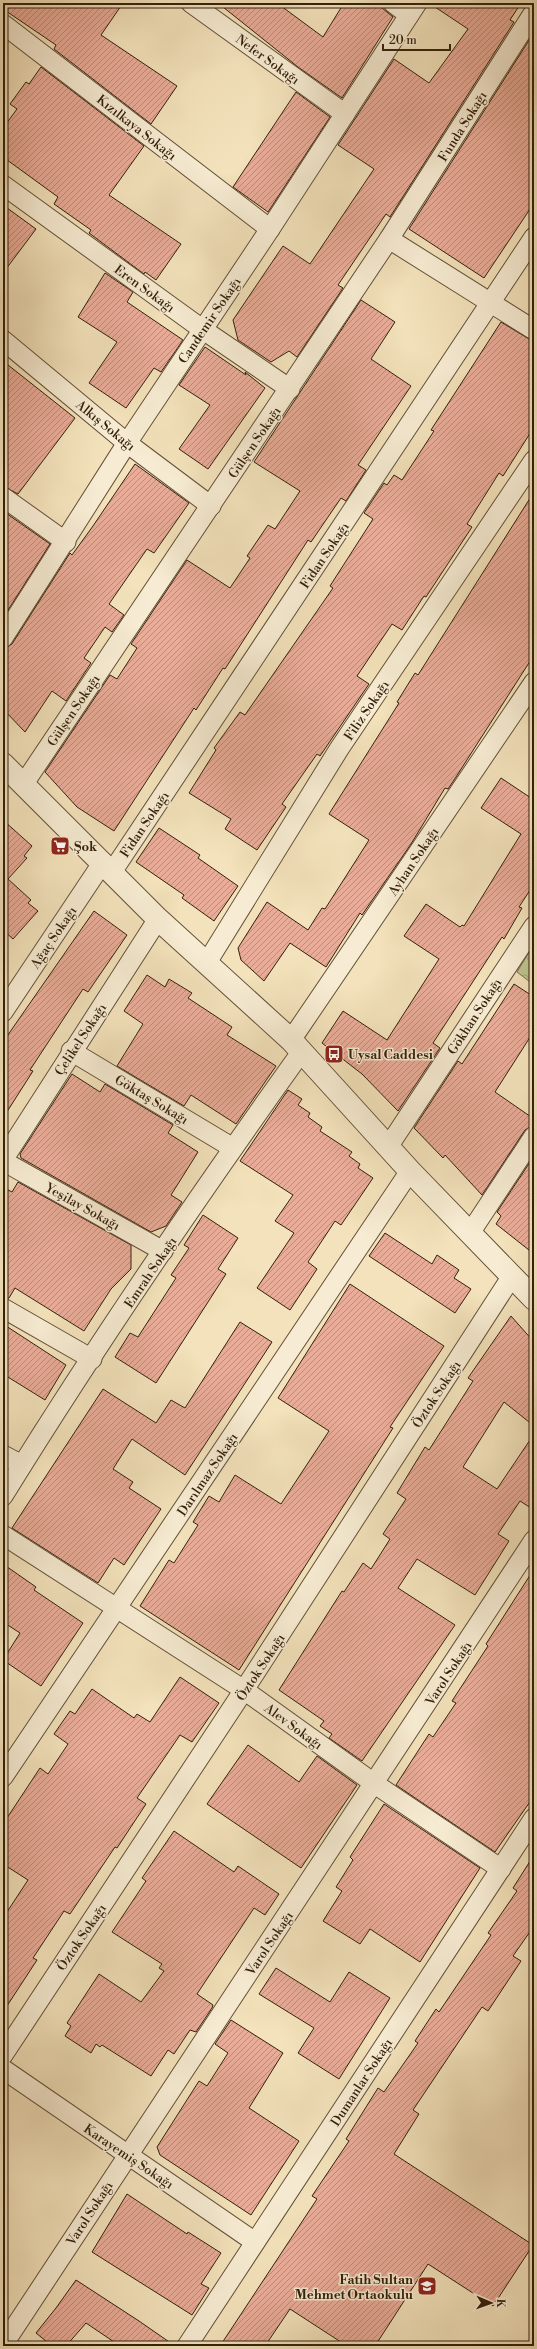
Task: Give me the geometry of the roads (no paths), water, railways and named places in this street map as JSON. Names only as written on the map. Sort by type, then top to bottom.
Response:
[{"type":"street","name":"Nefer Sokağı","points":[[191,3],[345,114]]},
{"type":"street","points":[[393,3],[413,9]]},
{"type":"street","name":"Candemir Sokağı","points":[[3,638],[66,542],[127,443],[270,229],[413,9]]},
{"type":"street","name":"Funda Sokağı","points":[[389,239],[534,12]]},
{"type":"street","name":"Kızılkaya Sokağı","points":[[3,24],[270,229]]},
{"type":"street","name":"Eren Sokağı","points":[[3,185],[202,330],[290,389]]},
{"type":"street","name":"Fidan Sokağı","points":[[108,867],[374,480],[490,301],[534,237]]},
{"type":"street","points":[[389,239],[534,330]]},
{"type":"street","name":"Gülşen Sokağı","points":[[23,785],[290,389],[389,239]]},
{"type":"street","name":"Alkış Sokağı","points":[[3,340],[127,443],[211,506]]},
{"type":"street","name":"Filiz Sokağı","points":[[206,964],[339,749],[534,460]]},
{"type":"street","points":[[3,497],[66,542]]},
{"type":"street","name":"Ayhan Sokağı","points":[[296,1046],[534,682]]},
{"type":"street","points":[[3,764],[108,867],[158,919],[296,1046],[410,1171],[534,1299]]},
{"type":"street","name":"Ağaç Sokağı","points":[[3,1012],[108,867]]},
{"type":"street","name":"Çelikel Sokağı","points":[[3,1160],[71,1051],[158,919]]},
{"type":"street","name":"Gökhan Sokağı","points":[[388,1147],[534,926]]},
{"type":"street","name":"Emrah Sokağı","points":[[3,1496],[163,1251],[233,1148],[296,1046]]},
{"type":"street","name":"Göktaş Sokağı","points":[[71,1051],[233,1148]]},
{"type":"street","points":[[470,1233],[534,1136]]},
{"type":"street","name":"Yeşilay Sokağı","points":[[3,1160],[163,1251]]},
{"type":"street","name":"Darılmaz Sokağı","points":[[3,1777],[410,1171]]},
{"type":"street","name":"Öztok Sokağı","points":[[3,2055],[244,1690],[512,1276]]},
{"type":"street","points":[[3,1308],[92,1359]]},
{"type":"street","points":[[3,1455],[22,1465]]},
{"type":"street","name":"Alev Sokağı","points":[[3,1535],[244,1690],[375,1784],[501,1869]]},
{"type":"street","name":"Varol Sokağı","points":[[3,2345],[127,2155],[375,1784],[534,1540]]},
{"type":"street","name":"Dumanlar Sokağı","points":[[187,2346],[534,1818]]},
{"type":"street","name":"Karayemiş Sokağı","points":[[3,2069],[255,2242]]},
{"type":"place","name":"Şok","points":[[60,846]]},
{"type":"place","name":"Uysal Caddesi","points":[[334,1054]]},
{"type":"place","name":"Fatih Sultan Mehmet Ortaokulu","points":[[427,2286]]}]
